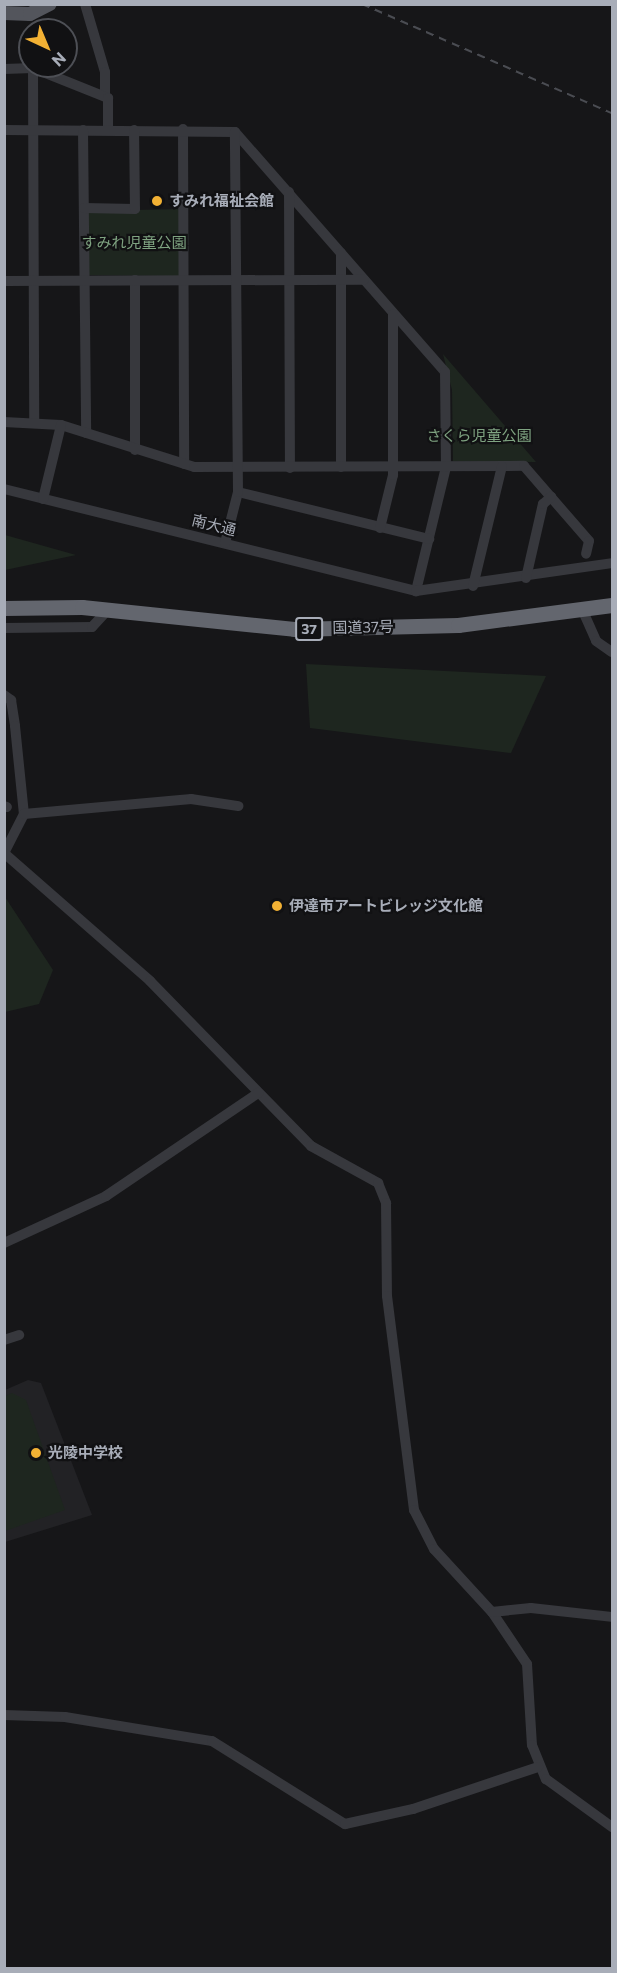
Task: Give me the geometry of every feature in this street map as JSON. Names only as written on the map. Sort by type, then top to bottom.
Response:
[{"type":"highway","name":"国道37号","points":[[4,608],[108,610],[294,629],[458,625],[612,605]]},
{"type":"main road","points":[[4,13],[30,14],[46,5]]},
{"type":"street","points":[[85,4],[105,72],[108,130]]},
{"type":"street","points":[[33,78],[34,422]]},
{"type":"street","points":[[59,78],[105,96]]},
{"type":"street","points":[[4,130],[183,129],[235,132],[289,192],[445,372],[446,467],[416,591]]},
{"type":"street","points":[[183,129],[184,464]]},
{"type":"street","points":[[83,130],[86,433]]},
{"type":"street","points":[[84,208],[135,209],[134,130]]},
{"type":"street","points":[[225,543],[238,492],[235,132]]},
{"type":"street","points":[[289,192],[290,468]]},
{"type":"street","points":[[341,253],[341,467]]},
{"type":"street","points":[[4,281],[288,278],[364,280]]},
{"type":"street","points":[[135,280],[135,450]]},
{"type":"street","points":[[380,528],[393,467],[393,314]]},
{"type":"street","points":[[4,422],[61,425],[184,464],[290,468],[524,466],[589,541],[586,554]]},
{"type":"street","points":[[42,499],[61,425]]},
{"type":"street","points":[[473,586],[502,466]]},
{"type":"street","name":"南大通","points":[[4,489],[416,591],[473,586],[612,563]]},
{"type":"street","points":[[238,492],[429,539]]},
{"type":"street","points":[[526,578],[543,504],[551,497]]},
{"type":"street","points":[[582,609],[596,641],[612,652]]},
{"type":"street","points":[[4,628],[92,627],[108,610]]},
{"type":"street","points":[[4,695],[11,700],[24,814],[4,853],[150,981],[311,1146],[370,1176],[383,1193],[387,1296],[414,1510],[434,1549],[492,1612],[527,1664],[538,1767],[557,1789],[612,1827]]},
{"type":"street","points":[[24,814],[191,799],[238,806]]},
{"type":"street","points":[[4,1242],[106,1196],[258,1093]]},
{"type":"street","points":[[4,1340],[19,1335]]},
{"type":"street","points":[[492,1612],[531,1608],[612,1617]]},
{"type":"street","points":[[4,1714],[97,1722],[212,1741],[345,1824],[413,1809],[538,1767]]},
{"type":"shaded area","name":"光陵中学校","points":[[28,1380],[41,1383],[92,1515],[5,1542],[5,1390]]},
{"type":"green space","name":"すみれ児童公園","points":[[181,209],[179,276],[86,275],[87,211]]},
{"type":"green space","name":"さくら児童公園","points":[[443,354],[536,462],[453,461],[452,390]]},
{"type":"green space","points":[[5,535],[76,555],[5,570]]},
{"type":"green space","points":[[306,664],[546,676],[511,753],[310,728]]},
{"type":"green space","points":[[5,897],[53,970],[39,1004],[5,1012]]},
{"type":"green space","points":[[12,1393],[26,1400],[65,1510],[5,1531],[5,1396]]},
{"type":"railway","points":[[362,4],[612,113]]},
{"type":"place","name":"すみれ福祉会館","points":[[157,201]]},
{"type":"place","name":"伊達市アートビレッジ文化館","points":[[277,906]]},
{"type":"place","name":"光陵中学校","points":[[36,1453]]}]
